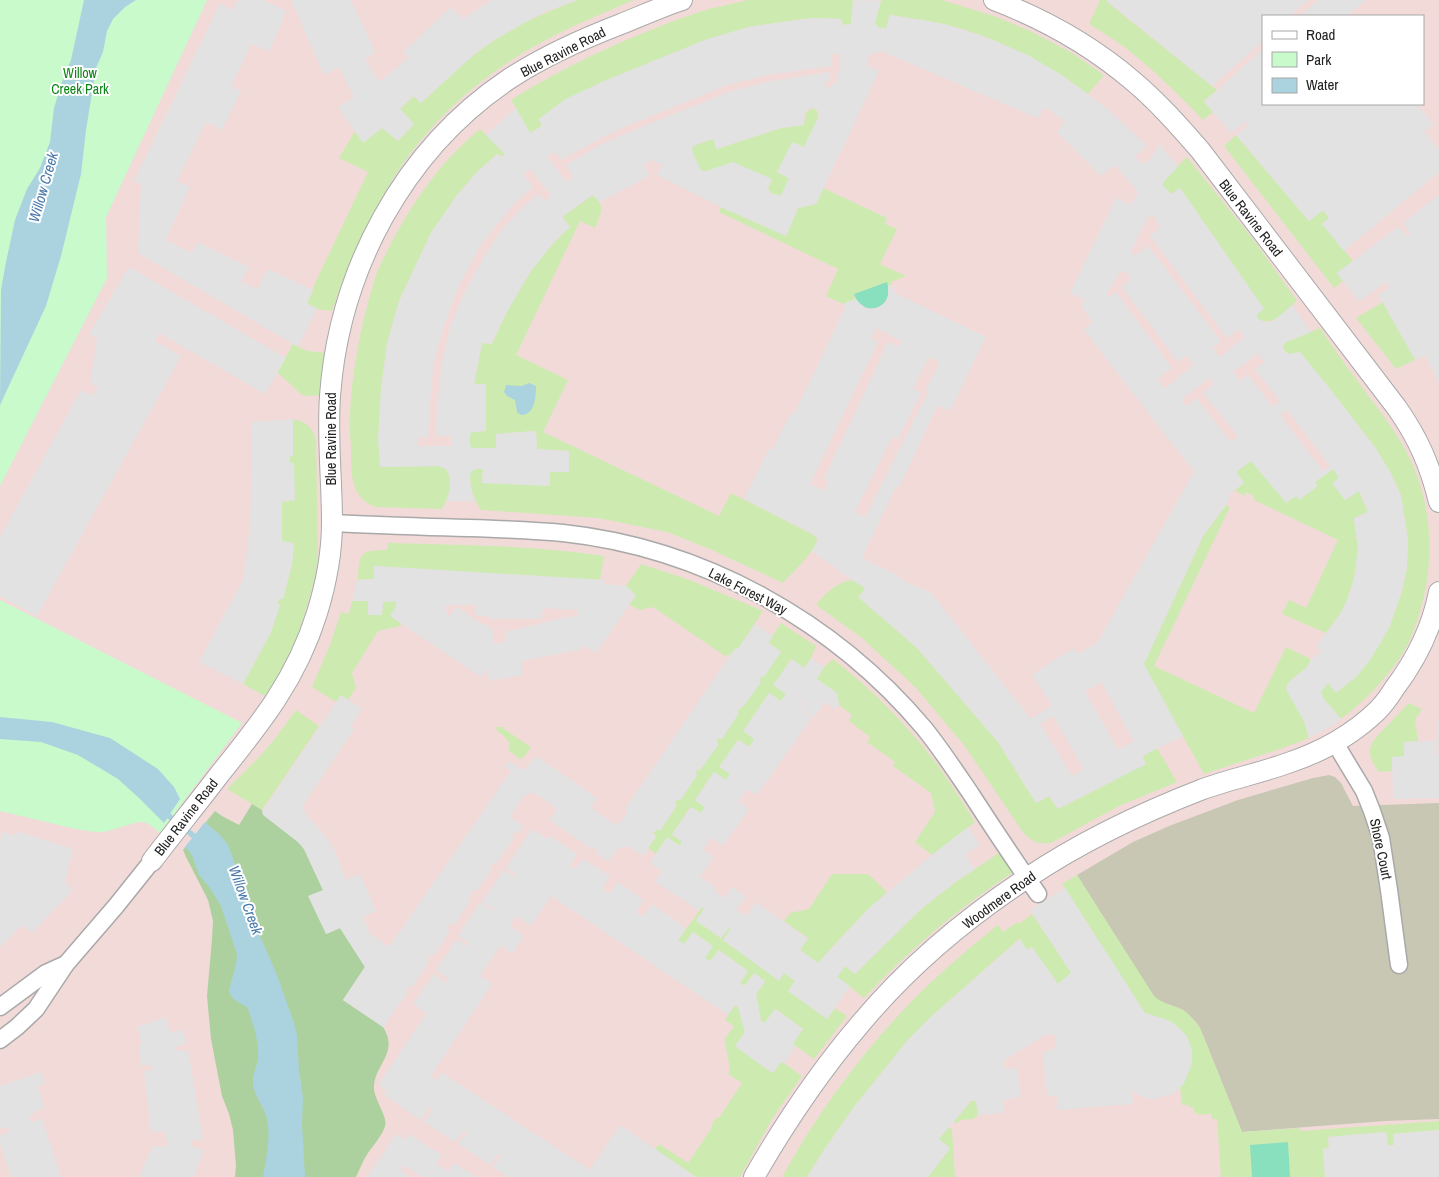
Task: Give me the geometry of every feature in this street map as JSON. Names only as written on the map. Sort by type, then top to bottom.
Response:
[{"type":"street","name":"Blue Ravine Road","points":[[0,1040],[36,1009],[66,964],[116,906],[259,726],[280,696],[298,664],[312,630],[324,586],[329,558],[332,523],[330,400],[337,339],[358,270],[375,230],[397,193],[432,147],[463,116],[508,80],[539,60],[577,41],[682,0]]},
{"type":"street","name":"Blue Ravine Road","points":[[994,0],[1041,20],[1109,61],[1134,81],[1168,114],[1200,150],[1408,423],[1423,451],[1434,481],[1439,502]]},
{"type":"street","name":"Lake Forest Way","points":[[332,523],[522,530],[564,533],[602,539],[657,552],[694,564],[763,596],[842,648],[872,673],[899,700],[948,759],[1033,886]]},
{"type":"street","points":[[1335,743],[1359,727],[1378,710],[1402,678],[1426,637],[1439,592]]},
{"type":"street","name":"Woodmere Road","points":[[754,1177],[820,1073],[861,1022],[901,980],[977,914],[1033,886],[1086,842],[1138,816],[1205,789],[1289,763],[1335,743]]},
{"type":"street","name":"Shore Court","points":[[1335,743],[1364,791],[1381,838],[1399,965]]},
{"type":"street","name":"Blue Ravine Road","points":[[0,1007],[46,973],[66,964]]},
{"type":"shaded area","points":[[0,0],[1439,0],[1439,1177],[0,1177]]},
{"type":"shaded area","points":[[238,0],[264,0],[286,11],[269,52],[251,44],[231,86],[241,91],[222,130],[206,122],[177,181],[190,187],[165,240],[192,253],[197,242],[249,267],[241,282],[257,289],[268,269],[313,290],[307,303],[317,309],[298,347],[138,253],[141,184],[134,181],[220,4],[233,10]]},
{"type":"shaded area","points":[[291,0],[351,0],[375,52],[365,60],[380,82],[409,57],[403,52],[451,7],[463,19],[492,0],[578,0],[544,12],[496,39],[477,52],[421,103],[413,96],[400,109],[414,124],[398,141],[382,128],[363,143],[338,107],[354,97],[339,67],[324,75]]},
{"type":"shaded area","points":[[853,0],[881,1],[875,22],[879,28],[886,28],[890,15],[944,24],[982,36],[1028,55],[1066,78],[1110,111],[1147,146],[1135,156],[1142,163],[1149,161],[1160,144],[1178,167],[1166,179],[1163,186],[1171,194],[1180,188],[1264,309],[1257,314],[1258,319],[1267,323],[1274,321],[1292,305],[1311,332],[1286,342],[1283,348],[1288,354],[1300,352],[1377,450],[1401,496],[1408,540],[1407,567],[1402,591],[1389,628],[1370,660],[1357,676],[1336,693],[1328,683],[1321,692],[1323,698],[1341,719],[1333,725],[1309,738],[1304,721],[1286,688],[1288,683],[1307,667],[1311,659],[1321,652],[1316,646],[1339,616],[1354,579],[1358,549],[1354,518],[1368,512],[1359,491],[1345,500],[1332,483],[1339,478],[1333,469],[1315,482],[1318,486],[1299,500],[1296,496],[1286,503],[1251,461],[1236,472],[1244,483],[1230,494],[1226,505],[1203,536],[1144,664],[1183,736],[1142,756],[1146,764],[1058,809],[1049,796],[1036,803],[998,742],[917,648],[858,597],[864,591],[864,587],[812,551],[817,542],[817,538],[813,534],[744,499],[769,449],[772,450],[791,413],[794,414],[846,306],[843,304],[855,299],[864,307],[876,308],[886,302],[888,286],[892,285],[895,293],[986,337],[950,411],[938,405],[899,487],[896,486],[862,558],[899,576],[898,578],[931,593],[1031,719],[1052,705],[1032,675],[1073,648],[1077,654],[1097,643],[1195,473],[1084,330],[1093,322],[1081,306],[1084,300],[1070,293],[1116,198],[1131,205],[1138,192],[1115,165],[1101,176],[1057,132],[1065,121],[1045,107],[1037,118],[881,51],[869,55],[866,65],[879,71],[816,204],[798,208],[786,236],[721,207],[657,175],[663,165],[652,160],[644,164],[649,176],[600,202],[592,195],[562,217],[570,227],[555,241],[531,271],[491,344],[482,343],[474,384],[486,384],[486,431],[472,432],[470,434],[470,446],[472,448],[493,448],[496,447],[496,434],[536,431],[537,449],[569,451],[569,472],[550,472],[550,486],[482,483],[483,469],[476,469],[471,471],[470,476],[475,502],[447,501],[450,489],[449,475],[446,469],[438,466],[380,467],[378,439],[381,389],[387,344],[399,301],[431,233],[457,195],[478,171],[498,154],[501,157],[505,154],[486,135],[516,108],[530,133],[542,126],[539,119],[566,99],[602,82],[705,40],[749,27],[811,18],[842,19],[843,25],[851,24]],"holes":[[[831,54],[841,54],[837,82],[828,88],[824,84],[830,79],[830,72],[767,82],[729,92],[600,145],[566,165],[574,177],[567,182],[547,157],[555,152],[561,160],[622,128],[727,85],[767,75],[831,66]],[[813,108],[817,110],[818,118],[804,147],[792,142],[777,172],[789,178],[781,196],[770,193],[768,187],[772,179],[733,162],[701,171],[692,151],[693,146],[712,139],[716,149],[781,128],[804,125],[804,115],[806,112]],[[530,169],[551,195],[545,201],[538,194],[501,231],[486,253],[465,292],[450,327],[442,363],[436,436],[451,435],[451,446],[417,446],[417,438],[428,437],[434,361],[444,325],[459,285],[479,248],[516,202],[533,187],[523,175]],[[1152,215],[1154,216],[1160,227],[1150,236],[1227,338],[1239,329],[1245,337],[1220,357],[1212,348],[1221,341],[1148,246],[1136,255],[1132,254],[1131,251],[1147,218]],[[1122,271],[1127,272],[1131,279],[1122,287],[1178,362],[1186,356],[1194,365],[1165,388],[1157,379],[1172,368],[1116,292],[1108,296],[1108,292],[1119,273]],[[876,328],[902,341],[898,347],[888,342],[824,479],[829,481],[824,491],[810,484],[878,341],[871,338]],[[1258,353],[1264,362],[1255,369],[1280,401],[1273,407],[1248,375],[1240,381],[1233,372]],[[929,357],[940,362],[926,390],[928,392],[865,518],[855,512],[892,437],[898,439],[921,393],[913,388]],[[1209,378],[1214,384],[1203,393],[1238,436],[1231,442],[1196,398],[1186,406],[1181,400]],[[1287,410],[1330,466],[1323,471],[1280,415]],[[1101,682],[1134,741],[1118,750],[1085,691]],[[1053,716],[1084,769],[1072,776],[1040,724]]]},
{"type":"shaded area","points":[[1308,0],[1291,15],[1262,15],[1262,42],[1212,86],[1107,1]]},
{"type":"shaded area","points":[[1318,0],[1366,0],[1348,15],[1301,15]]},
{"type":"shaded area","points":[[1262,50],[1262,105],[1418,105],[1434,124],[1424,132],[1439,150],[1439,172],[1344,251],[1322,224],[1329,218],[1323,210],[1309,221],[1236,135],[1248,125],[1245,122],[1231,133],[1204,102]]},
{"type":"shaded area","points":[[1439,195],[1439,383],[1425,355],[1415,360],[1378,294],[1390,288],[1390,285],[1384,283],[1359,302],[1337,273],[1399,226],[1406,236],[1409,236],[1410,233],[1403,223]]},
{"type":"shaded area","points":[[129,267],[286,358],[265,394],[159,333],[155,341],[181,356],[37,616],[0,596],[0,537],[81,390],[92,396],[98,387],[90,383],[97,339],[89,334]]},
{"type":"shaded area","points":[[293,419],[293,456],[290,456],[290,463],[294,463],[295,500],[282,502],[282,541],[294,543],[292,564],[283,599],[279,599],[277,604],[280,605],[271,632],[243,684],[199,662],[243,580],[250,527],[251,422]]},
{"type":"shaded area","points":[[374,566],[605,580],[604,584],[626,586],[636,595],[596,653],[584,645],[579,650],[521,661],[523,675],[489,681],[487,669],[481,677],[390,616],[396,607],[396,601],[383,602],[382,615],[368,615],[368,601],[352,601],[357,580],[374,579]],"holes":[[[449,605],[476,605],[476,616],[490,616],[490,619],[541,619],[543,608],[577,610],[577,616],[505,632],[506,642],[494,644],[492,629],[483,623],[481,624],[457,607],[449,617],[445,609]]]},
{"type":"shaded area","points":[[755,624],[773,636],[768,643],[781,652],[764,677],[762,676],[759,680],[761,682],[744,706],[737,712],[739,713],[722,739],[719,738],[716,742],[719,744],[700,770],[698,769],[695,773],[697,775],[680,801],[677,799],[675,803],[677,805],[660,831],[657,829],[653,834],[656,836],[643,856],[628,846],[617,849],[608,861],[596,853],[597,850],[593,847],[592,849],[549,820],[557,809],[536,794],[530,793],[525,795],[510,816],[523,826],[519,833],[515,831],[512,837],[514,838],[496,864],[494,862],[490,868],[492,869],[477,891],[473,890],[468,898],[471,900],[454,925],[451,923],[447,929],[450,931],[434,955],[431,954],[427,960],[429,962],[412,987],[409,986],[406,991],[408,992],[383,1027],[343,1000],[365,967],[340,928],[326,934],[308,896],[323,890],[304,849],[298,842],[263,815],[262,812],[341,695],[362,709],[351,726],[354,729],[303,805],[303,808],[307,816],[334,849],[346,880],[360,874],[376,911],[363,917],[370,934],[389,947],[511,771],[505,767],[509,761],[521,769],[525,769],[536,756],[597,798],[591,808],[614,824],[621,822],[628,812],[625,809],[731,654],[736,648],[738,649]]},
{"type":"shaded area","points":[[811,658],[824,667],[817,679],[837,693],[839,705],[836,709],[825,702],[814,717],[800,708],[805,699],[799,708],[812,717],[757,795],[747,789],[738,801],[749,809],[723,846],[711,838],[703,849],[714,857],[700,877],[716,888],[714,891],[725,898],[733,887],[746,896],[736,909],[746,916],[756,902],[808,939],[800,950],[818,963],[869,908],[968,827],[980,845],[965,855],[975,869],[921,909],[855,974],[845,966],[837,977],[850,986],[827,1019],[788,991],[795,981],[784,973],[779,981],[723,940],[731,929],[729,928],[721,938],[696,921],[704,909],[702,907],[699,911],[655,881],[662,871],[650,863],[667,837],[680,846],[682,842],[672,834],[691,807],[701,813],[705,807],[695,800],[714,772],[726,780],[730,774],[719,767],[738,740],[750,747],[754,739],[743,731],[769,693],[781,701],[786,694],[773,685],[792,659],[804,668]]},
{"type":"shaded area","points":[[1437,720],[1439,720],[1439,798],[1393,799],[1392,757],[1404,756],[1404,742],[1435,741],[1436,757],[1438,757]]},
{"type":"shaded area","points":[[1329,775],[1335,777],[1341,783],[1353,806],[1439,803],[1439,1119],[1385,1121],[1242,1132],[1200,1028],[1183,1010],[1157,1000],[1153,996],[1077,875],[1133,842],[1169,826],[1238,800]]},
{"type":"shaded area","points":[[532,829],[547,839],[550,836],[577,854],[570,865],[575,869],[583,859],[610,876],[602,888],[609,894],[618,882],[644,900],[636,912],[643,917],[652,904],[686,928],[678,940],[684,944],[693,932],[713,946],[705,958],[710,961],[719,950],[748,971],[740,983],[744,986],[754,973],[765,981],[756,994],[761,1021],[764,1023],[775,1009],[803,1029],[793,1043],[796,1046],[784,1064],[781,1062],[772,1073],[735,1046],[745,1032],[738,1007],[735,1005],[728,1015],[551,896],[531,926],[516,916],[510,926],[524,936],[512,953],[500,946],[480,976],[492,984],[431,1076],[437,1080],[442,1073],[590,1170],[620,1125],[696,1177],[508,1177],[493,1167],[501,1156],[498,1154],[490,1165],[458,1144],[467,1133],[464,1130],[455,1142],[424,1122],[432,1110],[430,1107],[421,1120],[384,1095],[387,1091],[378,1085],[427,1013],[413,1004],[434,974],[447,983],[449,979],[436,970],[457,939],[468,946],[470,944],[458,936],[480,902],[493,911],[494,909],[482,902],[504,870],[516,877],[517,875],[506,868]]},
{"type":"shaded area","points":[[17,831],[73,849],[65,882],[73,890],[32,933],[22,925],[0,947],[0,841],[2,832],[16,836]]},
{"type":"shaded area","points":[[1065,888],[1145,1013],[1175,1024],[1187,1036],[1192,1051],[1192,1064],[1184,1083],[1179,1089],[1170,1095],[1155,1099],[1144,1098],[1132,1091],[1133,1104],[1058,1110],[1057,1096],[1047,1096],[1043,1051],[1053,1050],[1056,1045],[1055,1035],[1047,1034],[1003,1061],[1004,1069],[1017,1068],[1021,1097],[1003,1100],[1004,1113],[978,1115],[976,1101],[971,1101],[939,1139],[950,1148],[928,1177],[807,1177],[854,1107],[907,1041],[934,1014],[1020,939],[1027,950],[1032,947],[1058,984],[1071,973],[1030,910]]},
{"type":"shaded area","points":[[165,1017],[170,1032],[173,1033],[182,1029],[187,1043],[177,1046],[175,1049],[177,1051],[188,1050],[203,1139],[192,1140],[190,1143],[191,1146],[204,1150],[194,1177],[139,1177],[153,1146],[164,1147],[167,1141],[164,1131],[151,1132],[144,1071],[151,1071],[153,1068],[151,1065],[141,1066],[139,1044],[141,1040],[137,1027]]},
{"type":"shaded area","points":[[40,1072],[45,1084],[37,1087],[45,1108],[33,1112],[29,1119],[32,1122],[42,1119],[61,1177],[11,1177],[0,1144],[0,1135],[10,1130],[8,1127],[0,1129],[0,1086]]},
{"type":"shaded area","points":[[1439,1130],[1439,1177],[1325,1177],[1323,1149],[1329,1148],[1328,1137],[1386,1132],[1388,1145],[1394,1145],[1393,1134]]},
{"type":"shaded area","points":[[396,1134],[405,1140],[409,1134],[442,1155],[436,1164],[448,1172],[455,1163],[476,1177],[422,1177],[404,1165],[400,1170],[411,1177],[367,1177]]},
{"type":"green space","name":"Willow Creek Park","points":[[0,0],[207,0],[106,217],[107,278],[0,486]]},
{"type":"green space","points":[[578,0],[634,0],[544,41],[502,66],[463,97],[428,132],[412,151],[394,178],[358,248],[332,311],[317,309],[307,303],[368,172],[339,158],[355,131],[363,142],[382,128],[414,124],[400,109],[414,96],[421,103],[471,57],[502,35],[552,10]]},
{"type":"green space","points":[[748,0],[853,0],[851,24],[844,25],[841,19],[811,18],[749,27],[705,40],[602,82],[566,99],[539,119],[542,126],[530,133],[511,100],[555,74],[626,40],[699,12]]},
{"type":"green space","points":[[881,0],[942,0],[994,16],[1032,32],[1072,53],[1104,75],[1088,94],[1037,61],[1001,43],[963,29],[890,15],[886,28],[879,28],[875,22]]},
{"type":"green space","points":[[1100,0],[1108,0],[1107,2],[1217,90],[1204,101],[1213,112],[1203,120],[1138,58],[1089,24]]},
{"type":"green space","points":[[813,108],[818,112],[818,118],[804,148],[777,172],[789,178],[781,196],[770,193],[768,189],[772,179],[703,171],[700,169],[692,151],[693,146],[713,139],[717,149],[781,128],[804,125],[806,112]]},
{"type":"green space","points":[[480,129],[505,154],[501,157],[497,154],[478,171],[457,195],[431,233],[399,301],[387,344],[381,389],[380,467],[443,467],[449,473],[450,478],[448,495],[442,509],[376,507],[367,503],[361,497],[353,482],[350,429],[354,369],[375,277],[393,240],[430,181],[452,155]]},
{"type":"green space","points":[[1236,135],[1309,221],[1323,210],[1329,218],[1322,224],[1353,261],[1337,273],[1343,281],[1334,288],[1224,146]]},
{"type":"green space","points":[[1187,157],[1256,243],[1297,301],[1274,320],[1264,321],[1258,319],[1257,314],[1264,309],[1180,188],[1171,194],[1163,185],[1166,179]]},
{"type":"green space","points":[[823,188],[887,218],[885,224],[897,229],[880,264],[906,276],[891,282],[892,285],[889,286],[887,282],[854,294],[855,299],[843,304],[826,296],[838,269],[719,212],[721,207],[786,236],[798,208],[816,204]]},
{"type":"green space","points":[[593,195],[601,206],[595,228],[580,221],[516,355],[568,380],[543,432],[719,516],[731,493],[812,534],[817,539],[816,544],[783,583],[712,550],[667,532],[598,518],[481,510],[476,501],[470,481],[471,471],[483,468],[482,483],[550,485],[550,472],[569,451],[537,449],[536,431],[496,434],[496,448],[472,449],[470,446],[470,434],[472,432],[485,431],[486,384],[474,384],[482,343],[492,344],[525,279],[544,253],[570,227],[562,217]]},
{"type":"green space","points":[[887,282],[889,291],[883,304],[877,308],[871,308],[864,307],[858,302],[854,294]]},
{"type":"green space","points":[[1383,302],[1415,360],[1396,369],[1356,318]]},
{"type":"green space","points":[[1320,328],[1387,420],[1407,453],[1422,491],[1429,530],[1430,551],[1425,591],[1417,622],[1408,643],[1403,653],[1382,681],[1367,697],[1341,719],[1323,698],[1321,692],[1328,683],[1370,660],[1389,628],[1402,591],[1407,567],[1408,540],[1401,495],[1377,450],[1322,379],[1291,354],[1288,354],[1283,348],[1286,342]]},
{"type":"green space","points":[[293,344],[307,351],[327,353],[323,395],[302,395],[277,372]]},
{"type":"green space","points":[[293,419],[307,425],[316,439],[318,555],[315,579],[298,636],[280,672],[265,696],[243,684],[271,632],[280,605],[277,604],[279,598],[283,599],[292,564],[294,543],[282,542],[282,501],[293,463],[290,464],[290,456],[293,455]]},
{"type":"green space","points":[[1251,461],[1299,499],[1318,486],[1315,482],[1333,469],[1340,478],[1333,483],[1345,500],[1359,491],[1368,512],[1354,518],[1358,549],[1354,579],[1340,614],[1326,633],[1282,614],[1289,600],[1306,608],[1338,540],[1254,500],[1254,496],[1246,492],[1245,496],[1237,492],[1235,490],[1244,483],[1236,472]]},
{"type":"green space","points":[[1226,505],[1230,507],[1154,666],[1254,713],[1286,647],[1311,659],[1307,667],[1292,679],[1286,688],[1304,721],[1309,738],[1204,774],[1143,665],[1203,536]]},
{"type":"green space","points":[[388,543],[523,548],[604,556],[600,580],[375,566],[374,579],[358,580],[360,559],[363,555],[366,552],[387,550]]},
{"type":"green space","points":[[641,564],[690,580],[763,611],[738,649],[736,648],[731,654],[725,656],[653,607],[640,610],[629,605],[636,595],[626,586]]},
{"type":"green space","points":[[852,580],[864,587],[864,591],[859,597],[917,648],[998,742],[1036,803],[1049,796],[1058,809],[1146,764],[1142,757],[1157,748],[1177,782],[1119,806],[1051,843],[1038,843],[1031,840],[1022,831],[964,745],[915,687],[862,638],[816,605],[836,586]]},
{"type":"green space","points":[[0,600],[242,723],[160,833],[144,822],[104,832],[95,832],[0,811]]},
{"type":"green space","points":[[352,601],[368,601],[382,614],[383,602],[396,601],[396,607],[391,616],[402,624],[378,631],[352,673],[356,688],[348,700],[341,695],[336,702],[312,687],[330,645],[341,612],[349,614]]},
{"type":"green space","points":[[781,623],[816,646],[811,658],[804,668],[791,659],[774,685],[786,694],[781,702],[769,694],[743,731],[755,739],[749,747],[739,740],[720,767],[730,774],[726,780],[714,772],[695,800],[705,807],[701,814],[690,807],[672,835],[683,842],[680,846],[667,838],[656,854],[648,848],[656,837],[653,834],[657,829],[660,831],[677,805],[674,803],[677,799],[680,800],[697,775],[695,773],[698,769],[700,770],[718,743],[716,742],[719,738],[721,739],[739,713],[737,712],[761,682],[758,681],[781,652],[768,642]]},
{"type":"green space","points":[[833,659],[875,695],[913,735],[941,770],[975,822],[932,855],[915,842],[935,812],[931,793],[893,766],[895,762],[867,742],[870,737],[849,721],[852,715],[839,705],[837,693],[816,679],[824,667]]},
{"type":"green space","points":[[1409,703],[1422,709],[1415,719],[1418,741],[1404,742],[1404,757],[1392,757],[1392,771],[1379,772],[1371,758],[1370,752],[1373,742]]},
{"type":"green space","points":[[296,710],[319,726],[262,810],[227,789],[274,740]]},
{"type":"green space","points":[[496,727],[504,727],[504,729],[531,747],[523,758],[520,759],[508,750],[510,744],[497,731]]},
{"type":"green space","points":[[252,804],[262,810],[264,815],[304,849],[323,890],[326,934],[340,928],[365,967],[343,1000],[383,1027],[387,1036],[389,1045],[377,1073],[374,1089],[385,1118],[385,1126],[356,1177],[235,1177],[233,1130],[222,1096],[211,1039],[207,996],[213,921],[208,900],[183,850],[215,811],[239,825]]},
{"type":"green space","points":[[999,853],[1012,873],[992,886],[934,931],[864,998],[837,977],[845,966],[855,974],[921,909],[957,881]]},
{"type":"green space","points":[[832,874],[868,874],[887,892],[845,933],[818,963],[800,950],[808,938],[784,921],[790,913],[809,909]]},
{"type":"green space","points":[[1077,875],[1154,996],[1186,1012],[1200,1028],[1242,1132],[1300,1128],[1300,1131],[1439,1121],[1439,1130],[1393,1134],[1394,1145],[1387,1145],[1386,1132],[1328,1137],[1329,1148],[1323,1149],[1325,1177],[1221,1177],[1217,1119],[1212,1119],[1211,1114],[1198,1115],[1198,1112],[1194,1113],[1194,1107],[1189,1108],[1189,1105],[1182,1105],[1180,1087],[1184,1083],[1182,1030],[1167,1020],[1145,1013],[1062,884]]},
{"type":"green space","points":[[702,907],[704,909],[696,920],[721,938],[729,927],[731,929],[723,940],[779,980],[784,973],[796,981],[789,990],[827,1019],[835,1008],[847,1016],[814,1059],[793,1044],[803,1029],[776,1009],[764,1024],[761,1021],[756,994],[765,982],[745,986],[740,983],[748,971],[719,950],[710,962],[705,958],[693,932],[684,944],[678,940]]},
{"type":"green space","points":[[1032,914],[1072,973],[1058,984],[1032,947],[1027,950],[1019,939],[934,1014],[907,1041],[854,1107],[807,1177],[782,1177],[840,1086],[874,1043],[910,1003],[953,962],[998,925],[1003,932],[1017,922],[1019,924]]},
{"type":"green space","points":[[735,1005],[738,1007],[745,1032],[735,1046],[773,1073],[781,1061],[802,1076],[772,1119],[740,1177],[696,1177],[655,1149],[659,1144],[688,1163],[717,1117],[719,1118],[742,1083],[728,1074],[730,1070],[724,1040],[734,1026],[725,1020]]},
{"type":"green space","points":[[971,1101],[976,1101],[978,1115],[973,1119],[960,1120],[957,1123],[953,1123]]},
{"type":"green space","points":[[949,1127],[952,1129],[955,1177],[928,1177],[950,1148],[938,1139]]},
{"type":"green space","points":[[1288,1142],[1290,1177],[1252,1177],[1250,1145]]},
{"type":"water","points":[[84,0],[136,0],[125,7],[113,19],[107,31],[103,52],[96,68],[81,174],[61,256],[46,306],[0,405],[1,290],[6,262],[15,220],[27,189],[40,168],[50,142],[54,108],[71,60]]},
{"type":"water","points":[[529,383],[536,386],[534,405],[529,412],[521,415],[517,412],[515,400],[504,392],[506,385],[522,386]]},
{"type":"water","points":[[0,717],[52,722],[110,738],[158,769],[174,787],[180,799],[164,823],[118,779],[78,755],[41,742],[0,739]]},
{"type":"water","points":[[205,822],[228,845],[253,912],[256,927],[277,975],[294,1023],[297,1035],[303,1097],[302,1124],[305,1177],[263,1177],[268,1148],[268,1126],[266,1114],[255,1092],[253,1083],[258,1060],[257,1038],[247,1007],[233,998],[229,990],[237,954],[221,906],[199,875],[192,855],[185,847]]},
{"type":"waterway","name":"Willow Creek","points":[[164,812],[200,841]]}]
